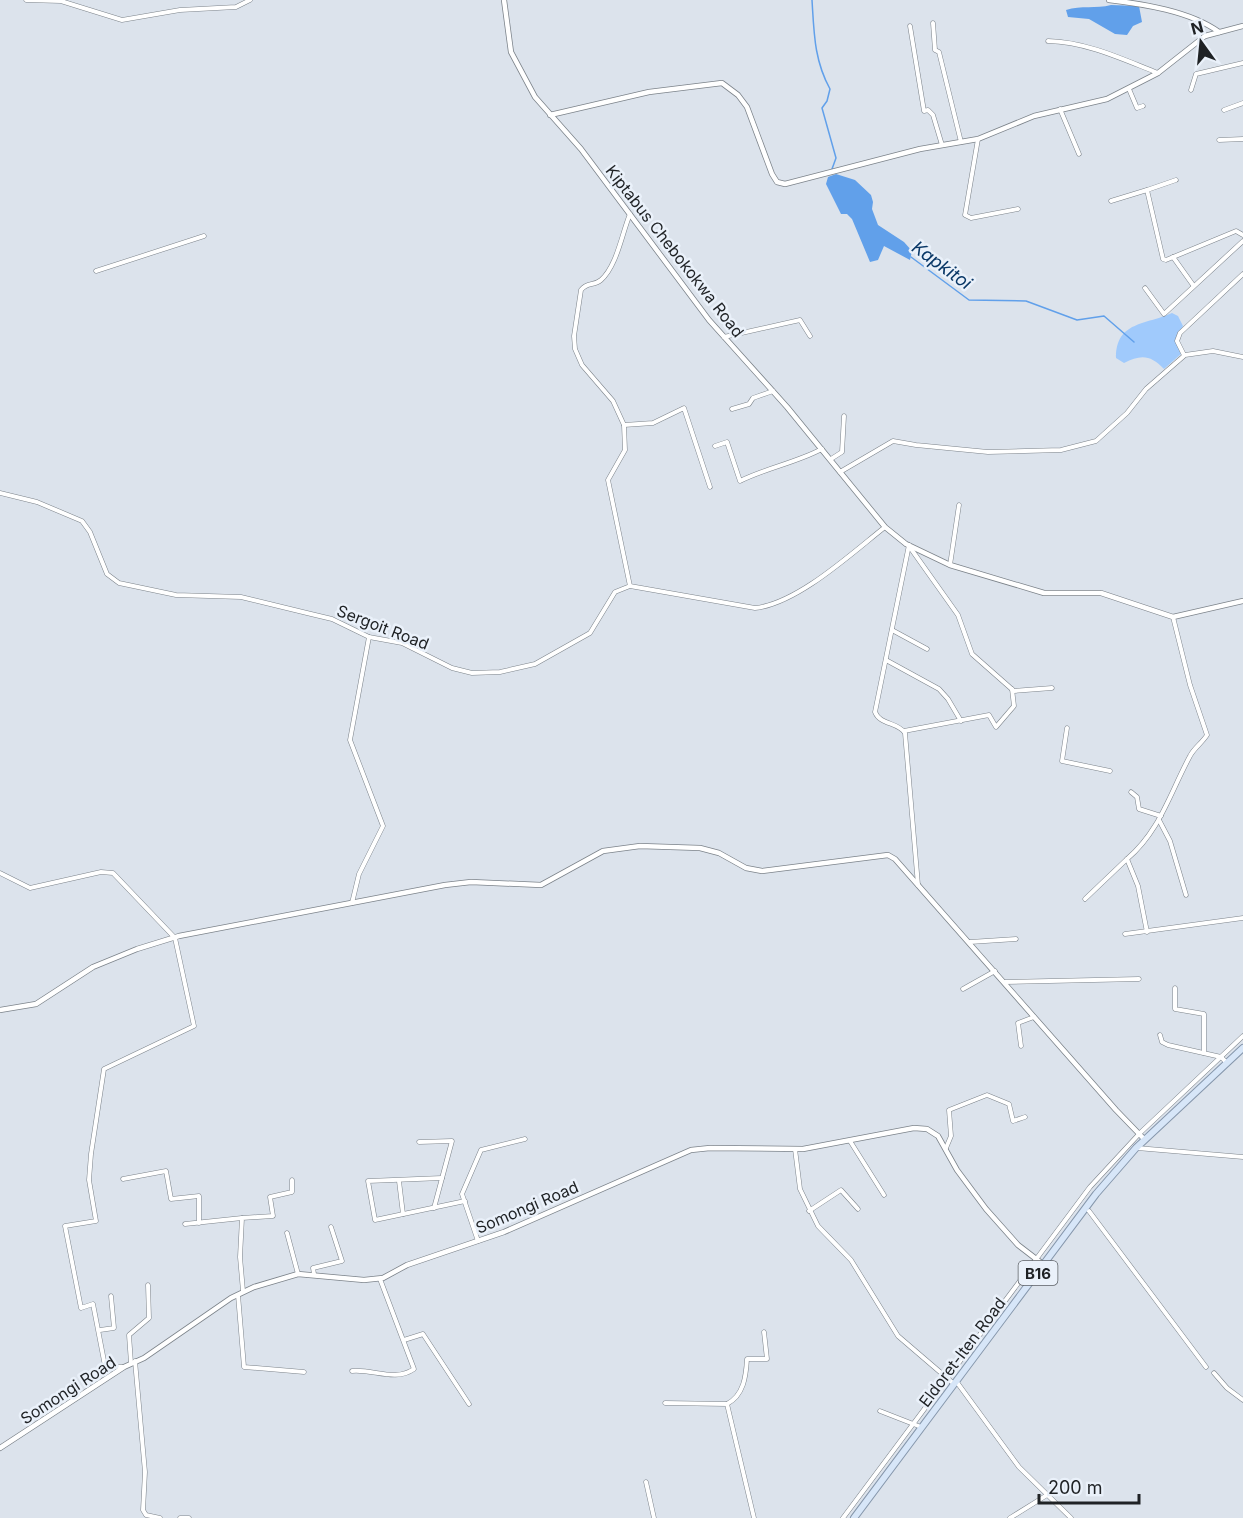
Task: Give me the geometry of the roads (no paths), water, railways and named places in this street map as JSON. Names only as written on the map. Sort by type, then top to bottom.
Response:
[{"type":"main road","name":"Eldoret-Iten Road","points":[[854,1518],[1096,1194],[1136,1148],[1243,1048]]},
{"type":"street","points":[[26,0],[61,1],[122,20],[180,10],[228,8],[244,5],[250,0]]},
{"type":"street","name":"Kiptabus Chebokokwa Road","points":[[504,0],[511,52],[535,97],[581,149],[724,337],[823,449],[885,527],[909,546],[950,565],[1044,593],[1101,593],[1173,617]]},
{"type":"street","points":[[1109,0],[1148,4],[1207,25],[1219,32]]},
{"type":"street","points":[[933,23],[935,50],[939,52],[961,142]]},
{"type":"street","points":[[910,26],[924,111],[928,110],[933,116],[942,145]]},
{"type":"street","points":[[550,115],[649,92],[722,83],[744,103],[772,174],[777,183],[783,184],[942,145],[978,139],[1024,119],[1107,99],[1158,73],[1199,40],[1243,26]]},
{"type":"street","points":[[1048,41],[1069,42],[1091,48],[1158,73]]},
{"type":"street","points":[[1191,90],[1196,74],[1243,63]]},
{"type":"street","points":[[1129,89],[1137,108]]},
{"type":"street","points":[[1224,110],[1243,103]]},
{"type":"street","points":[[1131,111],[1143,106]]},
{"type":"street","points":[[1060,109],[1079,154]]},
{"type":"street","points":[[978,139],[964,208],[966,217],[1018,209]]},
{"type":"street","points":[[1219,140],[1243,139]]},
{"type":"street","points":[[1111,201],[1176,180]]},
{"type":"street","points":[[1147,190],[1163,259],[1236,231],[1243,235]]},
{"type":"street","points":[[630,214],[609,268],[600,281],[585,284],[581,290],[574,336],[575,350],[582,365],[612,400],[624,426],[625,450],[608,480],[630,586],[745,607],[763,607],[785,598],[824,575],[885,527]]},
{"type":"street","points":[[96,272],[204,236]]},
{"type":"street","points":[[1145,288],[1164,314],[1243,241]]},
{"type":"street","points":[[1173,257],[1193,285]]},
{"type":"street","points":[[1185,355],[1177,341],[1180,333],[1243,274]]},
{"type":"street","points":[[724,337],[800,320],[810,336]]},
{"type":"street","points":[[840,472],[893,441],[916,446],[988,452],[1061,450],[1096,441],[1127,413],[1146,389],[1185,355],[1213,351],[1243,357]]},
{"type":"street","points":[[732,409],[749,404],[752,399],[773,391]]},
{"type":"street","points":[[624,426],[653,423],[684,408],[710,487]]},
{"type":"street","points":[[831,459],[842,452],[844,416]]},
{"type":"street","points":[[715,446],[727,442],[740,482],[756,472],[791,463],[823,449]]},
{"type":"street","name":"Sergoit Road","points":[[0,493],[37,502],[82,521],[90,532],[107,574],[119,583],[176,595],[228,596],[255,600],[332,620],[369,637],[402,643],[460,670],[485,674],[516,670],[535,664],[563,646],[586,636],[615,592],[630,586]]},
{"type":"street","points":[[950,565],[959,505]]},
{"type":"street","points":[[909,546],[876,716],[904,730],[989,715],[996,727],[1000,726],[1014,706],[1012,689]]},
{"type":"street","points":[[909,546],[958,615],[972,654],[1018,692],[1052,688]]},
{"type":"street","points":[[1085,900],[1127,859],[1160,818],[1168,806],[1190,755],[1207,735],[1190,685],[1173,617],[1243,601]]},
{"type":"street","points":[[892,630],[927,649]]},
{"type":"street","points":[[352,903],[359,874],[384,826],[350,740],[369,637]]},
{"type":"street","points":[[886,660],[939,689],[961,721]]},
{"type":"street","points":[[1067,728],[1062,761],[1110,771]]},
{"type":"street","points":[[904,730],[908,753],[918,886]]},
{"type":"street","points":[[1131,792],[1137,797],[1139,809],[1160,818],[1170,841],[1186,895]]},
{"type":"street","points":[[0,1010],[36,1004],[93,967],[175,938],[471,882],[541,885],[603,851],[640,846],[700,848],[719,853],[746,868],[762,871],[888,855],[895,859],[970,942],[1116,1110],[1145,1140]]},
{"type":"street","points":[[1127,859],[1138,886],[1147,932]]},
{"type":"street","points":[[0,873],[30,888],[94,874],[113,873],[175,938],[194,1026],[104,1069],[90,1154],[89,1180],[96,1221],[65,1226],[81,1308],[93,1304],[100,1330],[105,1366],[124,1367]]},
{"type":"street","points":[[1125,934],[1243,918]]},
{"type":"street","points":[[970,942],[1016,939]]},
{"type":"street","points":[[963,989],[995,971]]},
{"type":"street","points":[[1005,982],[1139,979]]},
{"type":"street","points":[[1175,988],[1175,1009],[1204,1014],[1204,1053]]},
{"type":"street","points":[[1021,1046],[1018,1023],[1035,1017]]},
{"type":"street","points":[[1160,1035],[1162,1042],[1168,1045],[1221,1057],[1228,1063]]},
{"type":"street","points":[[843,1518],[1090,1187],[1140,1133],[1243,1036]]},
{"type":"street","points":[[946,1148],[951,1136],[949,1110],[987,1095],[1009,1104],[1013,1121],[1025,1118]]},
{"type":"street","name":"Somongi Road","points":[[0,1448],[243,1292],[298,1274],[364,1280],[380,1279],[406,1265],[478,1241],[558,1209],[686,1151],[710,1148],[795,1149],[920,1128],[938,1136],[957,1170],[991,1215],[1018,1245],[1044,1265]]},
{"type":"street","points":[[478,1241],[462,1194],[481,1150],[525,1139]]},
{"type":"street","points":[[419,1142],[452,1141],[434,1208]]},
{"type":"street","points":[[850,1141],[884,1195]]},
{"type":"street","points":[[1136,1148],[1243,1157]]},
{"type":"street","points":[[795,1149],[800,1189],[809,1211],[818,1226],[851,1260],[898,1336],[955,1383],[1019,1467],[1071,1518]]},
{"type":"street","points":[[123,1179],[166,1171],[171,1199],[199,1196],[200,1223]]},
{"type":"street","points":[[442,1178],[368,1181],[375,1221],[465,1201]]},
{"type":"street","points":[[185,1224],[273,1216],[270,1197],[292,1192],[292,1180]]},
{"type":"street","points":[[399,1181],[403,1214]]},
{"type":"street","points":[[809,1211],[841,1190],[858,1209]]},
{"type":"street","points":[[1089,1211],[1206,1367]]},
{"type":"street","points":[[242,1218],[240,1257],[243,1292]]},
{"type":"street","points":[[314,1274],[313,1269],[342,1261],[331,1227]]},
{"type":"street","points":[[287,1233],[298,1274]]},
{"type":"street","points":[[352,1371],[365,1370],[383,1376],[413,1371],[404,1340],[380,1279]]},
{"type":"street","points":[[148,1285],[149,1318],[129,1335],[146,1472],[143,1510],[146,1515],[160,1518]]},
{"type":"street","points":[[238,1295],[244,1367],[304,1372]]},
{"type":"street","points":[[100,1330],[114,1328],[111,1296]]},
{"type":"street","points":[[665,1403],[728,1404],[734,1400],[746,1378],[747,1359],[767,1359],[764,1332]]},
{"type":"street","points":[[404,1340],[423,1334],[469,1404]]},
{"type":"street","points":[[1214,1373],[1227,1388],[1243,1400]]},
{"type":"street","points":[[728,1404],[754,1518]]},
{"type":"street","points":[[880,1411],[922,1428]]},
{"type":"street","points":[[646,1482],[654,1518]]},
{"type":"street","points":[[1010,1518],[1048,1495]]},
{"type":"street","points":[[180,1518],[189,1518]]},
{"type":"waterway","name":"Kapkitoi","points":[[812,0],[818,57],[830,89],[827,101],[822,108],[836,158],[832,169]]},
{"type":"waterway","name":"Kapkitoi","points":[[911,257],[969,300],[1026,301],[1077,320],[1104,316],[1134,342]]}]
